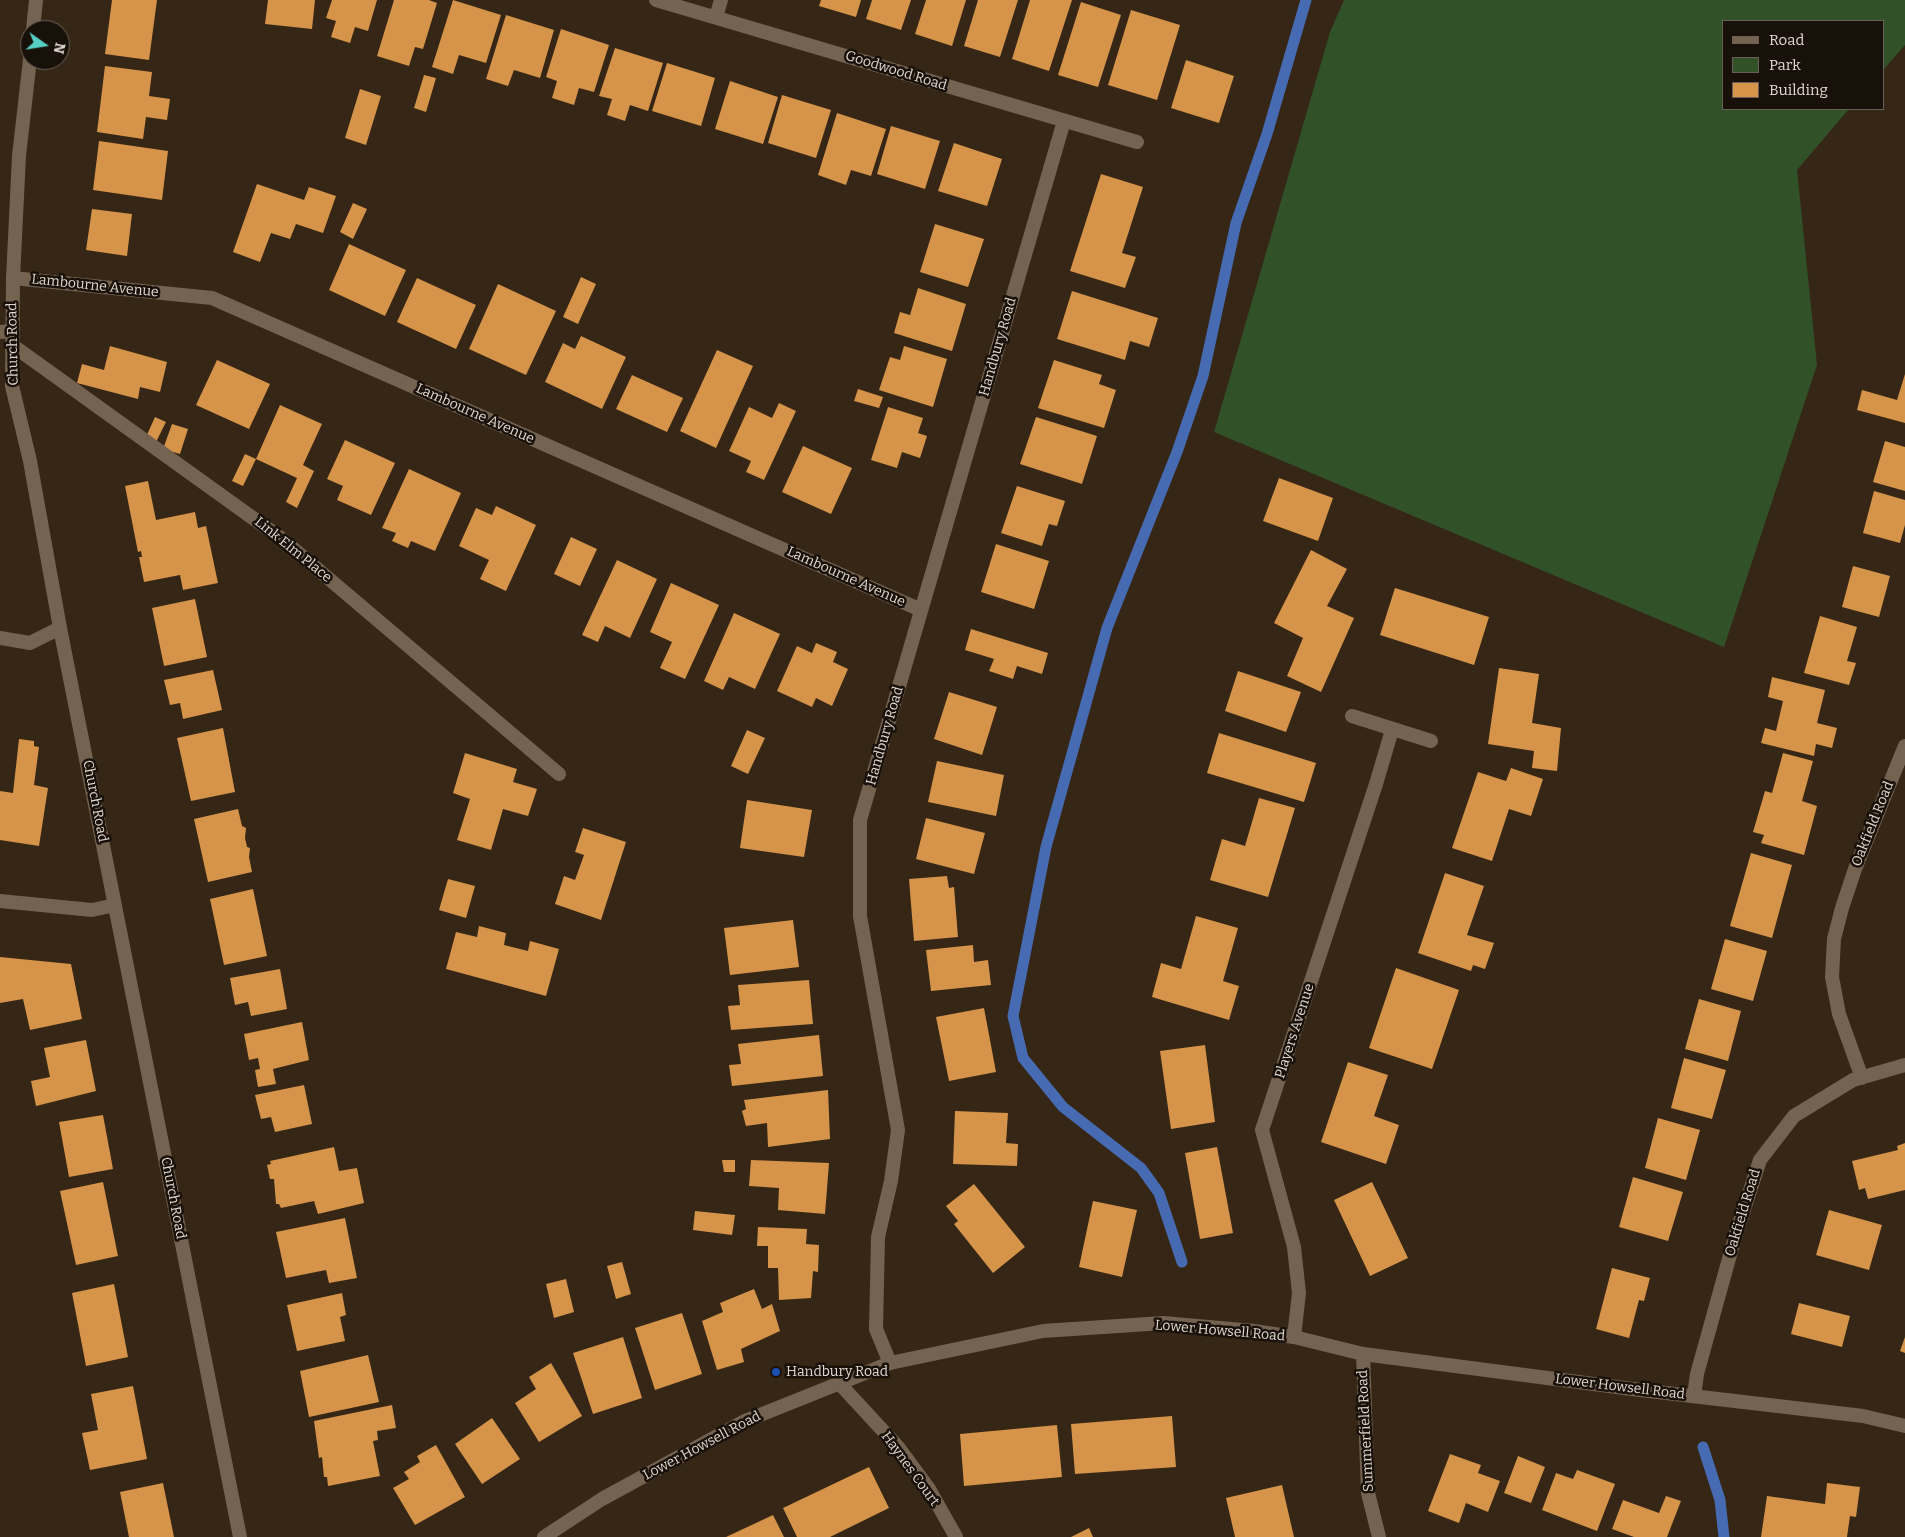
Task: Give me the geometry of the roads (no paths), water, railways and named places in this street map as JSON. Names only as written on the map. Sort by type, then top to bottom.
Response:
[{"type":"street","points":[[34,20],[36,0]]},
{"type":"street","name":"Goodwood Road","points":[[656,0],[1136,142]]},
{"type":"street","points":[[716,17],[721,0]]},
{"type":"street","name":"Church Road","points":[[29,70],[19,156],[8,336],[12,386],[30,461],[60,628],[240,1537]]},
{"type":"street","name":"Handbury Road","points":[[890,1363],[876,1330],[878,1237],[891,1181],[898,1130],[860,916],[860,820],[1064,122]]},
{"type":"street","name":"Lambourne Avenue","points":[[13,278],[212,298],[921,610]]},
{"type":"street","name":"Link Elm Place","points":[[8,336],[282,539],[559,774]]},
{"type":"street","points":[[0,638],[30,642],[60,628]]},
{"type":"street","points":[[1352,716],[1431,741]]},
{"type":"street","name":"Players Avenue","points":[[1294,1337],[1299,1293],[1294,1247],[1262,1130],[1392,730]]},
{"type":"street","name":"Oakfield Road","points":[[1862,1078],[1839,1014],[1832,977],[1834,940],[1855,869],[1905,746]]},
{"type":"street","points":[[0,901],[92,910],[115,905]]},
{"type":"street","name":"Oakfield Road","points":[[1694,1396],[1697,1374],[1735,1237],[1760,1160],[1794,1116],[1853,1080],[1905,1065]]},
{"type":"street","name":"Lower Howsell Road","points":[[544,1537],[602,1499],[745,1421],[890,1363],[1042,1331],[1163,1323],[1254,1331],[1294,1337],[1363,1354],[1863,1416],[1905,1426]]},
{"type":"street","name":"Summerfield Road","points":[[1363,1354],[1368,1494],[1379,1537]]},
{"type":"street","name":"Haynes Court","points":[[839,1383],[898,1448],[929,1489],[956,1537]]},
{"type":"waterway","points":[[1182,1262],[1159,1193],[1141,1168],[1063,1107],[1023,1058],[1013,1016],[1046,847],[1107,628],[1177,452],[1203,376],[1236,223],[1267,134],[1306,0]]},
{"type":"waterway","points":[[1703,1447],[1720,1500],[1724,1537]]},
{"type":"place","name":"Handbury Road","points":[[776,1372]]}]
